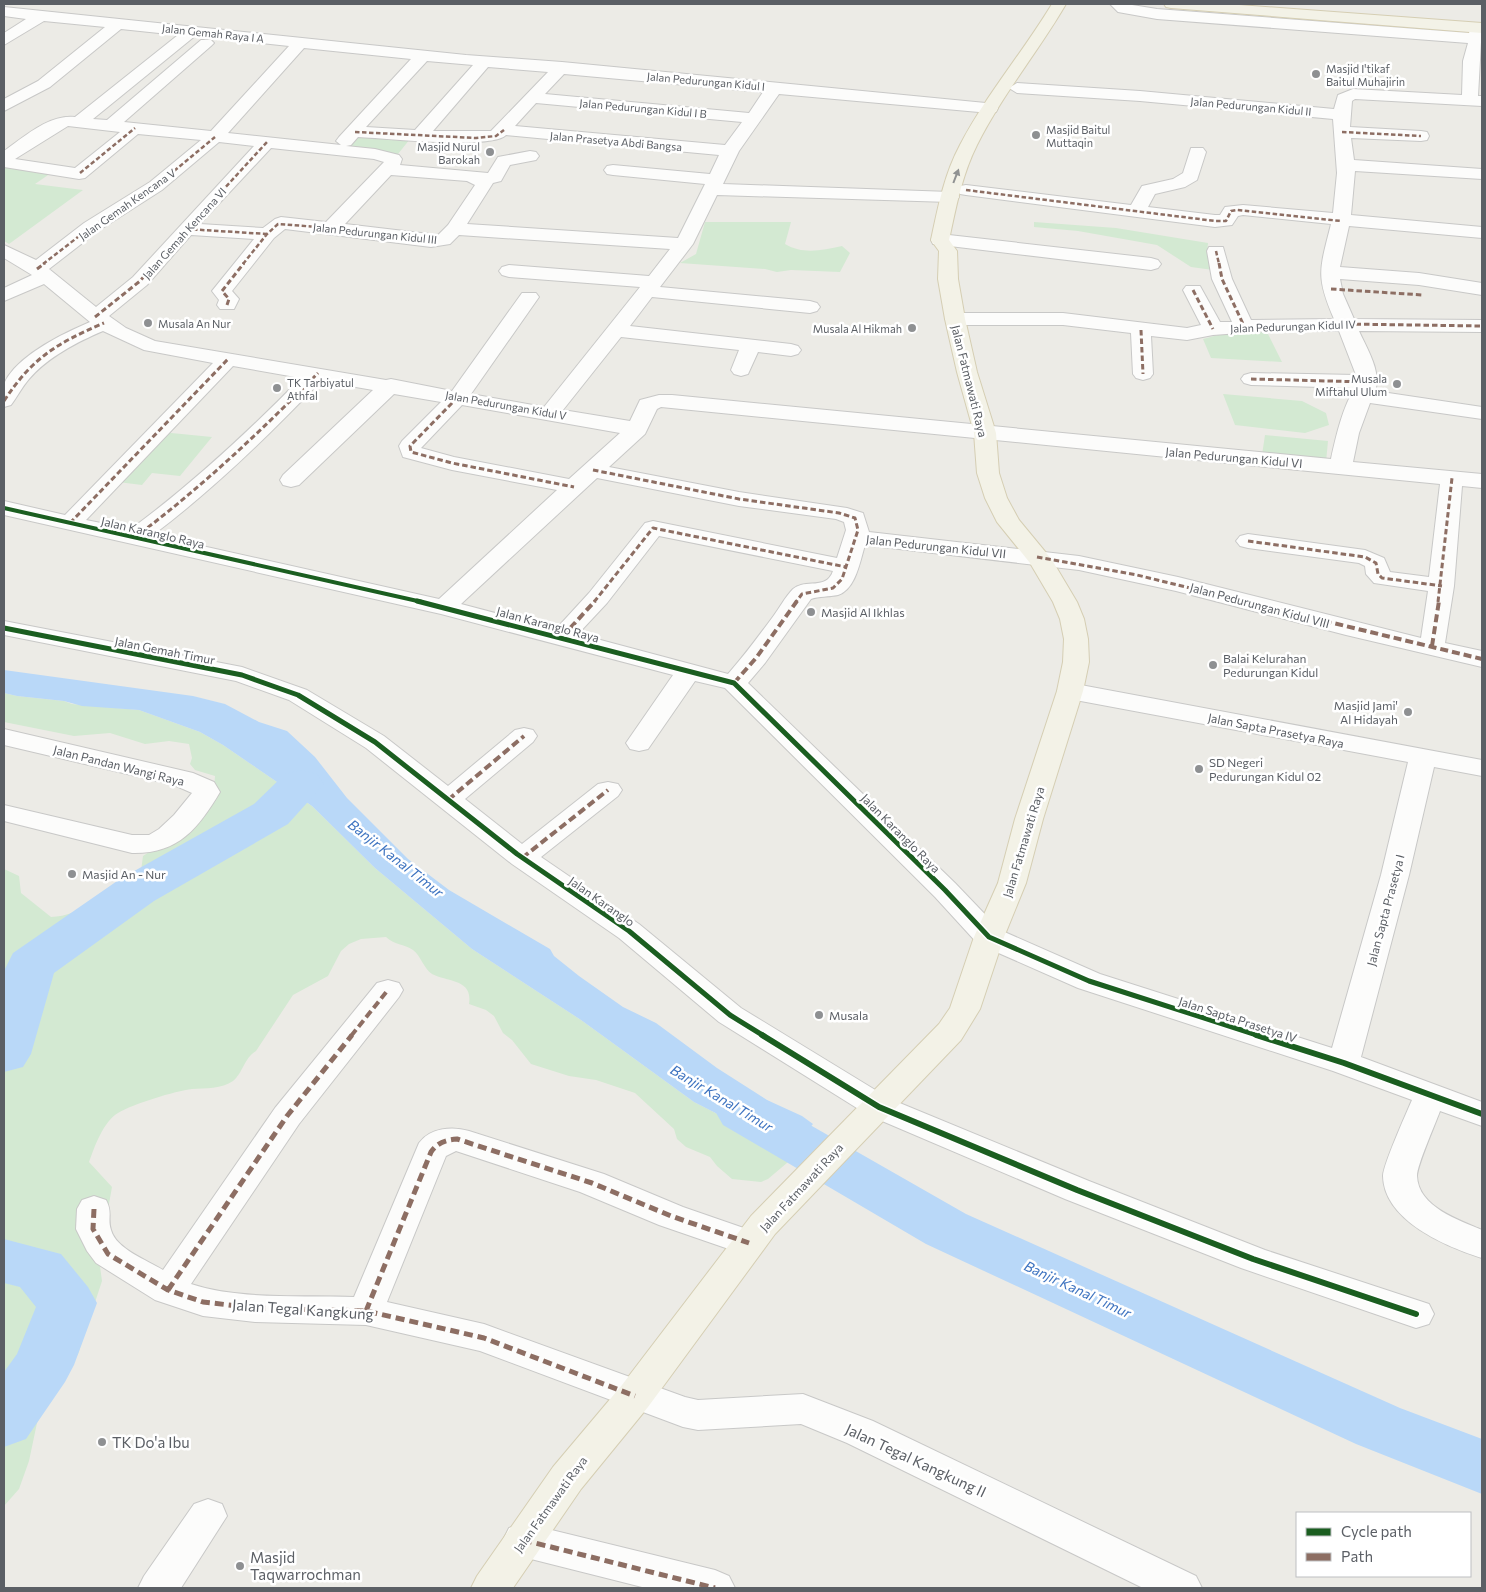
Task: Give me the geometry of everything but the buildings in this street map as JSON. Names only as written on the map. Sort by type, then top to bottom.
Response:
[{"type":"main road","name":"Jalan Fatmawati Raya","points":[[491,1588],[522,1540],[567,1478],[635,1396],[756,1234],[950,1032],[964,1009],[989,937],[1012,884],[1029,819],[1070,691],[1076,662],[1076,639],[1072,619],[1065,602],[1037,557],[1009,522],[996,498],[988,472],[985,433],[967,372],[948,278],[950,197],[968,146],[1006,81],[1036,43],[1059,4]]},
{"type":"main road","name":"Jalan Fatmawati Raya","points":[[948,244],[981,148],[1017,88],[1048,44],[1072,4]]},
{"type":"main road","points":[[1171,4],[1480,31]]},
{"type":"main road","points":[[1252,4],[1480,31]]},
{"type":"street","points":[[1117,4],[1123,9],[1157,14],[1480,31],[1471,61],[1476,101],[1353,94],[1344,98],[1342,124],[1346,173],[1341,221],[1330,281],[1363,363],[1364,389],[1348,433],[1341,467]]},
{"type":"street","name":"Jalan Gemah Raya I A","points":[[4,12],[423,55]]},
{"type":"street","points":[[4,40],[41,16]]},
{"type":"street","points":[[4,106],[44,84],[119,24]]},
{"type":"street","points":[[79,122],[192,31]]},
{"type":"street","points":[[111,125],[216,33]]},
{"type":"street","name":"Jalan Gemah Kencana V","points":[[4,295],[41,272],[91,227],[156,186],[215,137],[301,42]]},
{"type":"street","name":"Jalan Pedurungan Kidul I","points":[[423,55],[990,108]]},
{"type":"street","points":[[336,150],[356,132],[423,55]]},
{"type":"street","points":[[420,135],[485,61]]},
{"type":"street","points":[[356,132],[496,136],[504,130],[562,68]]},
{"type":"street","points":[[550,413],[684,244],[730,151],[775,88]]},
{"type":"street","name":"Jalan Pedurungan Kidul II","points":[[1017,88],[1140,96],[1422,136]]},
{"type":"street","name":"Jalan Pedurungan Kidul I B","points":[[532,98],[753,118]]},
{"type":"street","points":[[4,160],[64,121],[375,154],[393,159],[387,169],[332,228]]},
{"type":"street","points":[[4,160],[64,173],[80,173],[135,128]]},
{"type":"street","name":"Jalan Prasetya Abdi Bangsa","points":[[504,130],[730,151]]},
{"type":"street","name":"Jalan Gemah Kencana VI","points":[[4,401],[23,373],[45,354],[99,320],[140,281],[267,142]]},
{"type":"street","points":[[1138,210],[1148,190],[1179,183],[1191,176],[1197,152]]},
{"type":"street","points":[[387,169],[467,176],[484,180],[495,176],[504,161],[530,156]]},
{"type":"street","points":[[1344,164],[1482,174]]},
{"type":"street","points":[[613,170],[712,185],[950,197]]},
{"type":"street","points":[[455,229],[484,185],[484,180]]},
{"type":"street","points":[[966,190],[1221,221],[1229,219],[1231,211],[1237,210],[1482,233]]},
{"type":"street","name":"Jalan Pedurungan Kidul III","points":[[186,229],[267,234],[281,223],[437,241],[443,240],[455,229],[684,244]]},
{"type":"street","points":[[227,305],[229,299],[222,291],[267,234]]},
{"type":"street","points":[[948,244],[1151,264]]},
{"type":"street","name":"Jalan Pedurungan Kidul V","points":[[4,251],[41,272],[99,320],[137,342],[150,346],[318,373],[637,429]]},
{"type":"street","points":[[1216,251],[1222,279],[1244,326]]},
{"type":"street","points":[[509,271],[810,307]]},
{"type":"street","points":[[1330,281],[1419,279],[1482,289]]},
{"type":"street","points":[[1330,281],[1423,296]]},
{"type":"street","points":[[1193,290],[1213,329]]},
{"type":"street","points":[[529,297],[458,397],[410,446],[411,452],[452,463],[574,487]]},
{"type":"street","name":"Jalan Pedurungan Kidul IV","points":[[955,319],[1063,319],[1140,330],[1187,334],[1244,326],[1347,324],[1482,326]]},
{"type":"street","points":[[616,330],[791,350]]},
{"type":"street","points":[[1140,330],[1143,374]]},
{"type":"street","points":[[741,370],[751,345]]},
{"type":"street","points":[[70,523],[229,358]]},
{"type":"street","points":[[134,538],[177,506],[258,434],[318,373]]},
{"type":"street","points":[[1251,379],[1364,389],[1482,413]]},
{"type":"street","points":[[291,480],[391,386]]},
{"type":"street","points":[[444,607],[637,429],[645,409],[653,402],[659,401],[985,433]]},
{"type":"street","name":"Jalan Pedurungan Kidul VI","points":[[985,433],[1482,481]]},
{"type":"street","points":[[593,470],[738,499],[849,515],[855,518],[857,524],[856,537]]},
{"type":"street","points":[[1432,646],[1442,586],[1446,524],[1452,478]]},
{"type":"street","name":"Jalan Karanglo Raya","points":[[4,508],[444,607],[734,683],[945,890],[989,937]]},
{"type":"street","points":[[562,638],[598,598],[653,528],[846,567]]},
{"type":"street","name":"Jalan Pedurungan Kidul VII","points":[[734,683],[756,658],[802,594],[834,589],[842,580],[856,537],[1037,557]]},
{"type":"street","points":[[1248,541],[1365,556],[1376,563],[1378,574],[1382,578],[1442,586]]},
{"type":"street","name":"Jalan Pedurungan Kidul VIII","points":[[1037,557],[1079,563],[1178,584],[1346,628],[1432,646],[1482,659]]},
{"type":"street","name":"Jalan Gemah Timur","points":[[4,628],[242,675],[276,686],[317,706]]},
{"type":"street","points":[[639,743],[689,671]]},
{"type":"street","name":"Jalan Sapta Prasetya Raya","points":[[1070,691],[1482,768]]},
{"type":"street","name":"Jalan Karanglo","points":[[317,706],[375,742],[522,858],[629,932],[730,1015],[871,1114],[1077,1190],[1253,1259],[1416,1314]]},
{"type":"street","points":[[448,800],[524,736]]},
{"type":"street","name":"Jalan Pandan Wangi Raya","points":[[4,738],[183,779],[204,788],[206,792],[202,800],[170,835],[156,843],[132,844],[4,813]]},
{"type":"street","name":"Jalan Sapta Prasetya I","points":[[1344,1063],[1395,874],[1423,757]]},
{"type":"street","points":[[522,858],[608,790]]},
{"type":"street","name":"Jalan Sapta Prasetya IV","points":[[989,937],[1089,982],[1344,1063],[1482,1114]]},
{"type":"street","points":[[168,1290],[287,1116],[388,990]]},
{"type":"street","points":[[1430,1094],[1400,1175],[1400,1188],[1408,1203],[1425,1218],[1482,1245]]},
{"type":"street","points":[[366,1311],[431,1152],[436,1144],[446,1140],[457,1139],[592,1183],[671,1216],[756,1234]]},
{"type":"street","name":"Jalan Tegal Kangkung","points":[[94,1209],[94,1229],[98,1242],[108,1254],[168,1290],[203,1302],[255,1308],[366,1311],[484,1338],[635,1396]]},
{"type":"street","name":"Jalan Tegal Kangkung II","points":[[635,1396],[669,1409],[698,1415],[803,1409],[860,1432],[1182,1588]]},
{"type":"street","points":[[158,1588],[208,1516]]},
{"type":"street","points":[[522,1540],[714,1588]]},
{"type":"green space","points":[[355,135],[410,139],[398,154],[342,150]]},
{"type":"green space","points":[[4,164],[51,173],[35,184],[83,190],[9,244],[4,241]]},
{"type":"green space","points":[[705,222],[791,222],[785,244],[806,251],[842,246],[850,253],[840,272],[791,270],[777,272],[765,269],[680,263],[696,254]]},
{"type":"green space","points":[[1034,222],[1116,228],[1208,243],[1207,253],[1213,270],[1191,267],[1157,245],[1078,231],[1034,227]]},
{"type":"green space","points":[[1277,329],[1268,334],[1282,362],[1211,358],[1203,339],[1233,331]]},
{"type":"green space","points":[[1223,394],[1302,401],[1326,413],[1329,425],[1305,433],[1235,425]]},
{"type":"green space","points":[[161,432],[212,437],[180,476],[152,473],[142,485],[118,482]]},
{"type":"green space","points":[[1265,435],[1328,441],[1326,462],[1262,455]]},
{"type":"green space","points":[[4,693],[64,701],[72,704],[139,710],[200,732],[223,745],[312,806],[375,868],[472,949],[581,1020],[694,1102],[778,1145],[792,1149],[794,1157],[768,1179],[761,1182],[732,1179],[710,1157],[686,1147],[677,1139],[674,1129],[635,1093],[596,1080],[569,1076],[531,1064],[512,1040],[503,1033],[494,1016],[486,1010],[469,1004],[467,990],[463,986],[432,974],[413,950],[392,942],[386,937],[361,939],[349,944],[341,951],[328,976],[293,995],[256,1051],[233,1081],[219,1087],[185,1090],[144,1102],[118,1113],[104,1128],[89,1162],[112,1187],[99,1259],[102,1281],[78,1354],[52,1391],[37,1423],[29,1461],[19,1489],[4,1506],[4,869],[19,876],[21,893],[51,917],[73,913],[104,897],[141,871],[143,856],[169,839],[213,801],[215,776],[195,770],[190,764],[192,758],[189,744],[169,741],[145,744],[110,733],[74,736],[4,722]]},
{"type":"water","points":[[4,670],[193,696],[225,704],[259,722],[287,731],[315,757],[347,798],[408,859],[449,890],[550,949],[554,956],[579,976],[623,1007],[656,1023],[717,1068],[767,1100],[802,1116],[813,1124],[792,1149],[778,1145],[694,1102],[581,1020],[472,949],[375,868],[312,806],[223,745],[200,732],[139,710],[82,706],[64,701],[4,693]]},
{"type":"waterway","points":[[4,1054],[31,965],[137,890],[271,814],[301,784]]},
{"type":"waterway","name":"Banjir Kanal Timur","points":[[742,1111],[946,1229],[1378,1426],[1482,1467]]},
{"type":"waterway","points":[[4,1261],[40,1270],[67,1303],[43,1365],[4,1421]]},
{"type":"marked path","points":[[80,173],[135,128]]},
{"type":"marked path","points":[[355,132],[476,138],[496,136],[504,130]]},
{"type":"marked path","points":[[1342,132],[1421,136]]},
{"type":"marked path","points":[[37,269],[91,227],[156,186],[215,137]]},
{"type":"marked path","points":[[95,317],[140,281],[267,142]]},
{"type":"marked path","points":[[966,190],[1215,221],[1226,221],[1231,211],[1237,210],[1341,221]]},
{"type":"marked path","points":[[227,305],[229,299],[222,291],[267,234],[278,224],[331,228]]},
{"type":"marked path","points":[[186,229],[267,234]]},
{"type":"marked path","points":[[1216,251],[1222,279],[1244,326]]},
{"type":"marked path","points":[[1331,289],[1423,295]]},
{"type":"marked path","points":[[1193,290],[1213,329]]},
{"type":"marked path","points":[[4,401],[21,375],[33,364],[51,350],[104,323]]},
{"type":"marked path","points":[[1347,324],[1482,326]]},
{"type":"marked path","points":[[1141,330],[1143,374]]},
{"type":"marked path","points":[[70,523],[229,358]]},
{"type":"marked path","points":[[134,538],[177,506],[258,434],[318,373]]},
{"type":"marked path","points":[[1251,379],[1368,382]]},
{"type":"marked path","points":[[458,397],[410,446],[411,452],[452,463],[574,487]]},
{"type":"marked path","points":[[593,470],[739,499],[839,513],[855,518],[858,530],[842,579],[837,585],[828,590],[802,594],[756,658],[734,683]]},
{"type":"marked path","points":[[1432,646],[1452,478]]},
{"type":"marked path","points":[[562,637],[598,598],[653,528],[846,567]]},
{"type":"marked path","points":[[1248,541],[1365,557],[1376,563],[1378,574],[1382,578],[1442,586]]},
{"type":"marked path","points":[[1037,557],[1137,575],[1482,659]]},
{"type":"marked path","points":[[448,800],[524,736]]},
{"type":"marked path","points":[[522,858],[608,790]]},
{"type":"marked path","points":[[168,1290],[287,1116],[388,990]]},
{"type":"marked path","points":[[366,1311],[431,1152],[439,1143],[449,1140],[457,1139],[592,1183],[671,1216],[749,1243]]},
{"type":"marked path","points":[[94,1209],[93,1229],[99,1242],[108,1254],[168,1290],[203,1302],[255,1308],[366,1311],[484,1338],[635,1396]]},
{"type":"marked path","points":[[523,1540],[715,1588]]},
{"type":"cycle path","points":[[4,508],[444,607],[734,683],[945,890],[989,937],[1089,981],[1344,1063],[1482,1114]]},
{"type":"cycle path","points":[[4,628],[242,675],[298,695],[375,742],[517,854],[629,931],[730,1015],[879,1107],[1077,1190],[1253,1259],[1416,1314]]},
{"type":"place","name":"Masjid I'tikaf Baitul Muhajirin","points":[[1316,74]]},
{"type":"place","name":"Masjid Baitul Muttaqin","points":[[1036,135]]},
{"type":"place","name":"Masjid Nurul Barokah","points":[[490,152]]},
{"type":"place","name":"Musala An Nur","points":[[148,323]]},
{"type":"place","name":"Musala Al Hikmah","points":[[912,328]]},
{"type":"place","name":"Musala Miftahul Ulum","points":[[1397,384]]},
{"type":"place","name":"TK Tarbiyatul Athfal","points":[[277,388]]},
{"type":"place","name":"Masjid Al Ikhlas","points":[[811,612]]},
{"type":"place","name":"Balai Kelurahan Pedurungan Kidul","points":[[1213,665]]},
{"type":"place","name":"Masjid Jami' Al Hidayah","points":[[1408,712]]},
{"type":"place","name":"SD Negeri Pedurungan Kidul 02","points":[[1199,769]]},
{"type":"place","name":"Masjid An - Nur","points":[[72,874]]},
{"type":"place","name":"Musala","points":[[819,1015]]},
{"type":"place","name":"TK Do'a Ibu","points":[[102,1442]]},
{"type":"place","name":"Masjid Taqwarrochman","points":[[240,1566]]}]
